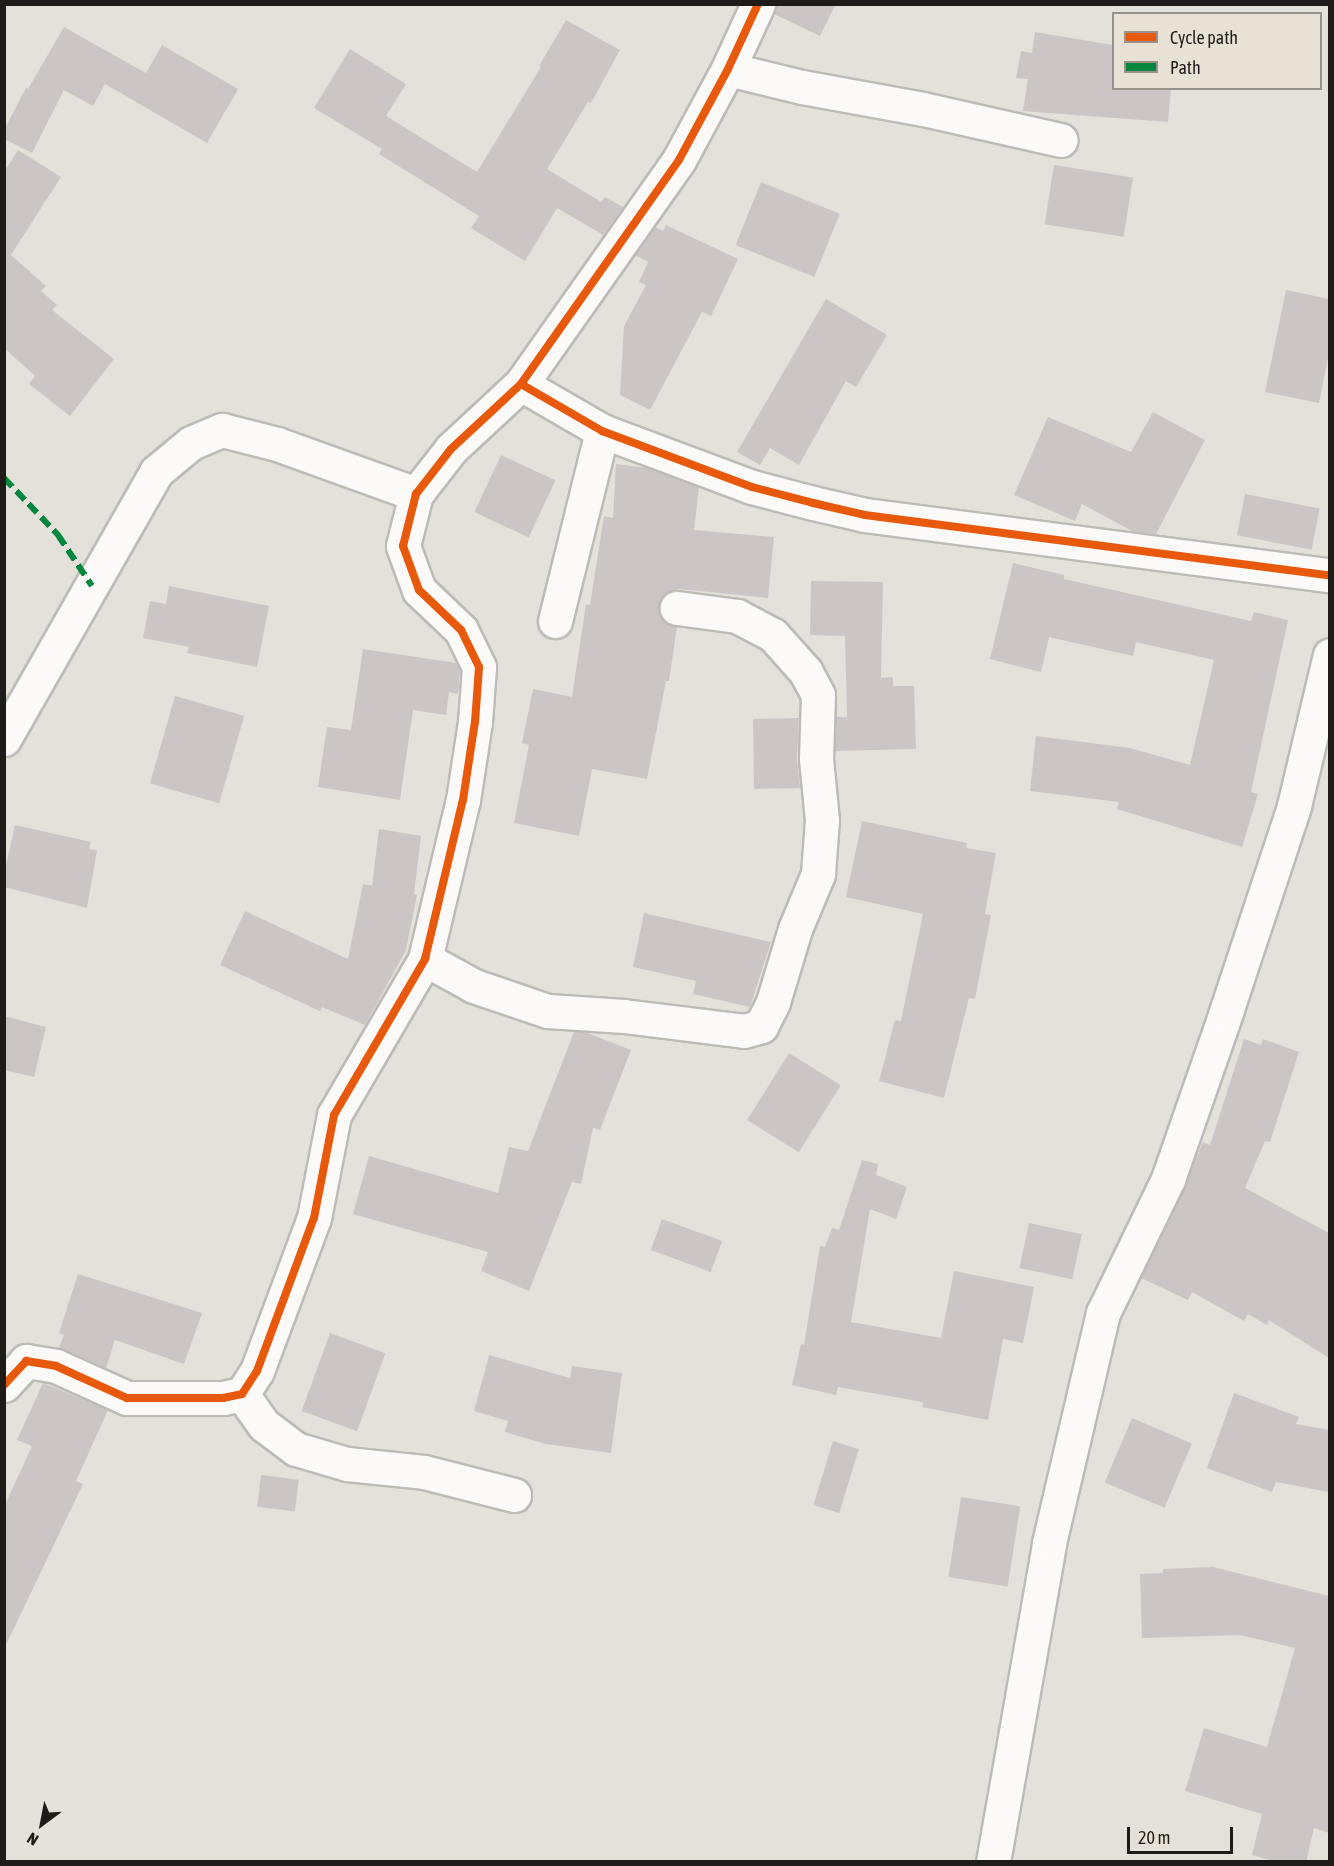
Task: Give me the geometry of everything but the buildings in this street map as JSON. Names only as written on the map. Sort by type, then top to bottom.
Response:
[{"type":"street","points":[[4,1385],[26,1360],[56,1366],[127,1398],[223,1398],[242,1394],[257,1371],[314,1218],[334,1115],[425,959],[463,800],[475,722],[479,667],[461,630],[419,590],[403,546],[416,494],[451,449],[521,384],[679,160],[728,69],[758,4]]},
{"type":"street","points":[[728,69],[802,87],[922,109],[1061,140]]},
{"type":"street","points":[[521,384],[602,431],[752,487],[865,515],[1329,575]]},
{"type":"street","points":[[4,739],[156,472],[191,443],[222,430],[277,444],[416,494]]},
{"type":"street","points":[[555,621],[602,431]]},
{"type":"street","points":[[425,959],[474,986],[548,1011],[744,1031],[760,1026],[773,1002],[795,929],[818,874],[822,820],[816,759],[818,695],[806,672],[773,634],[737,616],[677,608]]},
{"type":"street","points":[[993,1862],[1049,1543],[1103,1313],[1168,1179],[1222,1023],[1294,806],[1329,655]]},
{"type":"street","points":[[242,1394],[264,1425],[296,1449],[347,1464],[424,1472],[514,1495]]},
{"type":"marked path","points":[[4,478],[58,535],[92,586]]},
{"type":"cycle path","points":[[758,4],[728,69],[679,160],[521,384],[602,431],[752,487],[813,503],[865,515],[1330,575]]},
{"type":"cycle path","points":[[4,1385],[26,1361],[56,1366],[127,1398],[223,1398],[242,1394],[257,1371],[314,1218],[334,1115],[425,959],[463,800],[475,722],[479,667],[461,630],[419,590],[403,546],[416,494],[451,449],[521,384]]}]
